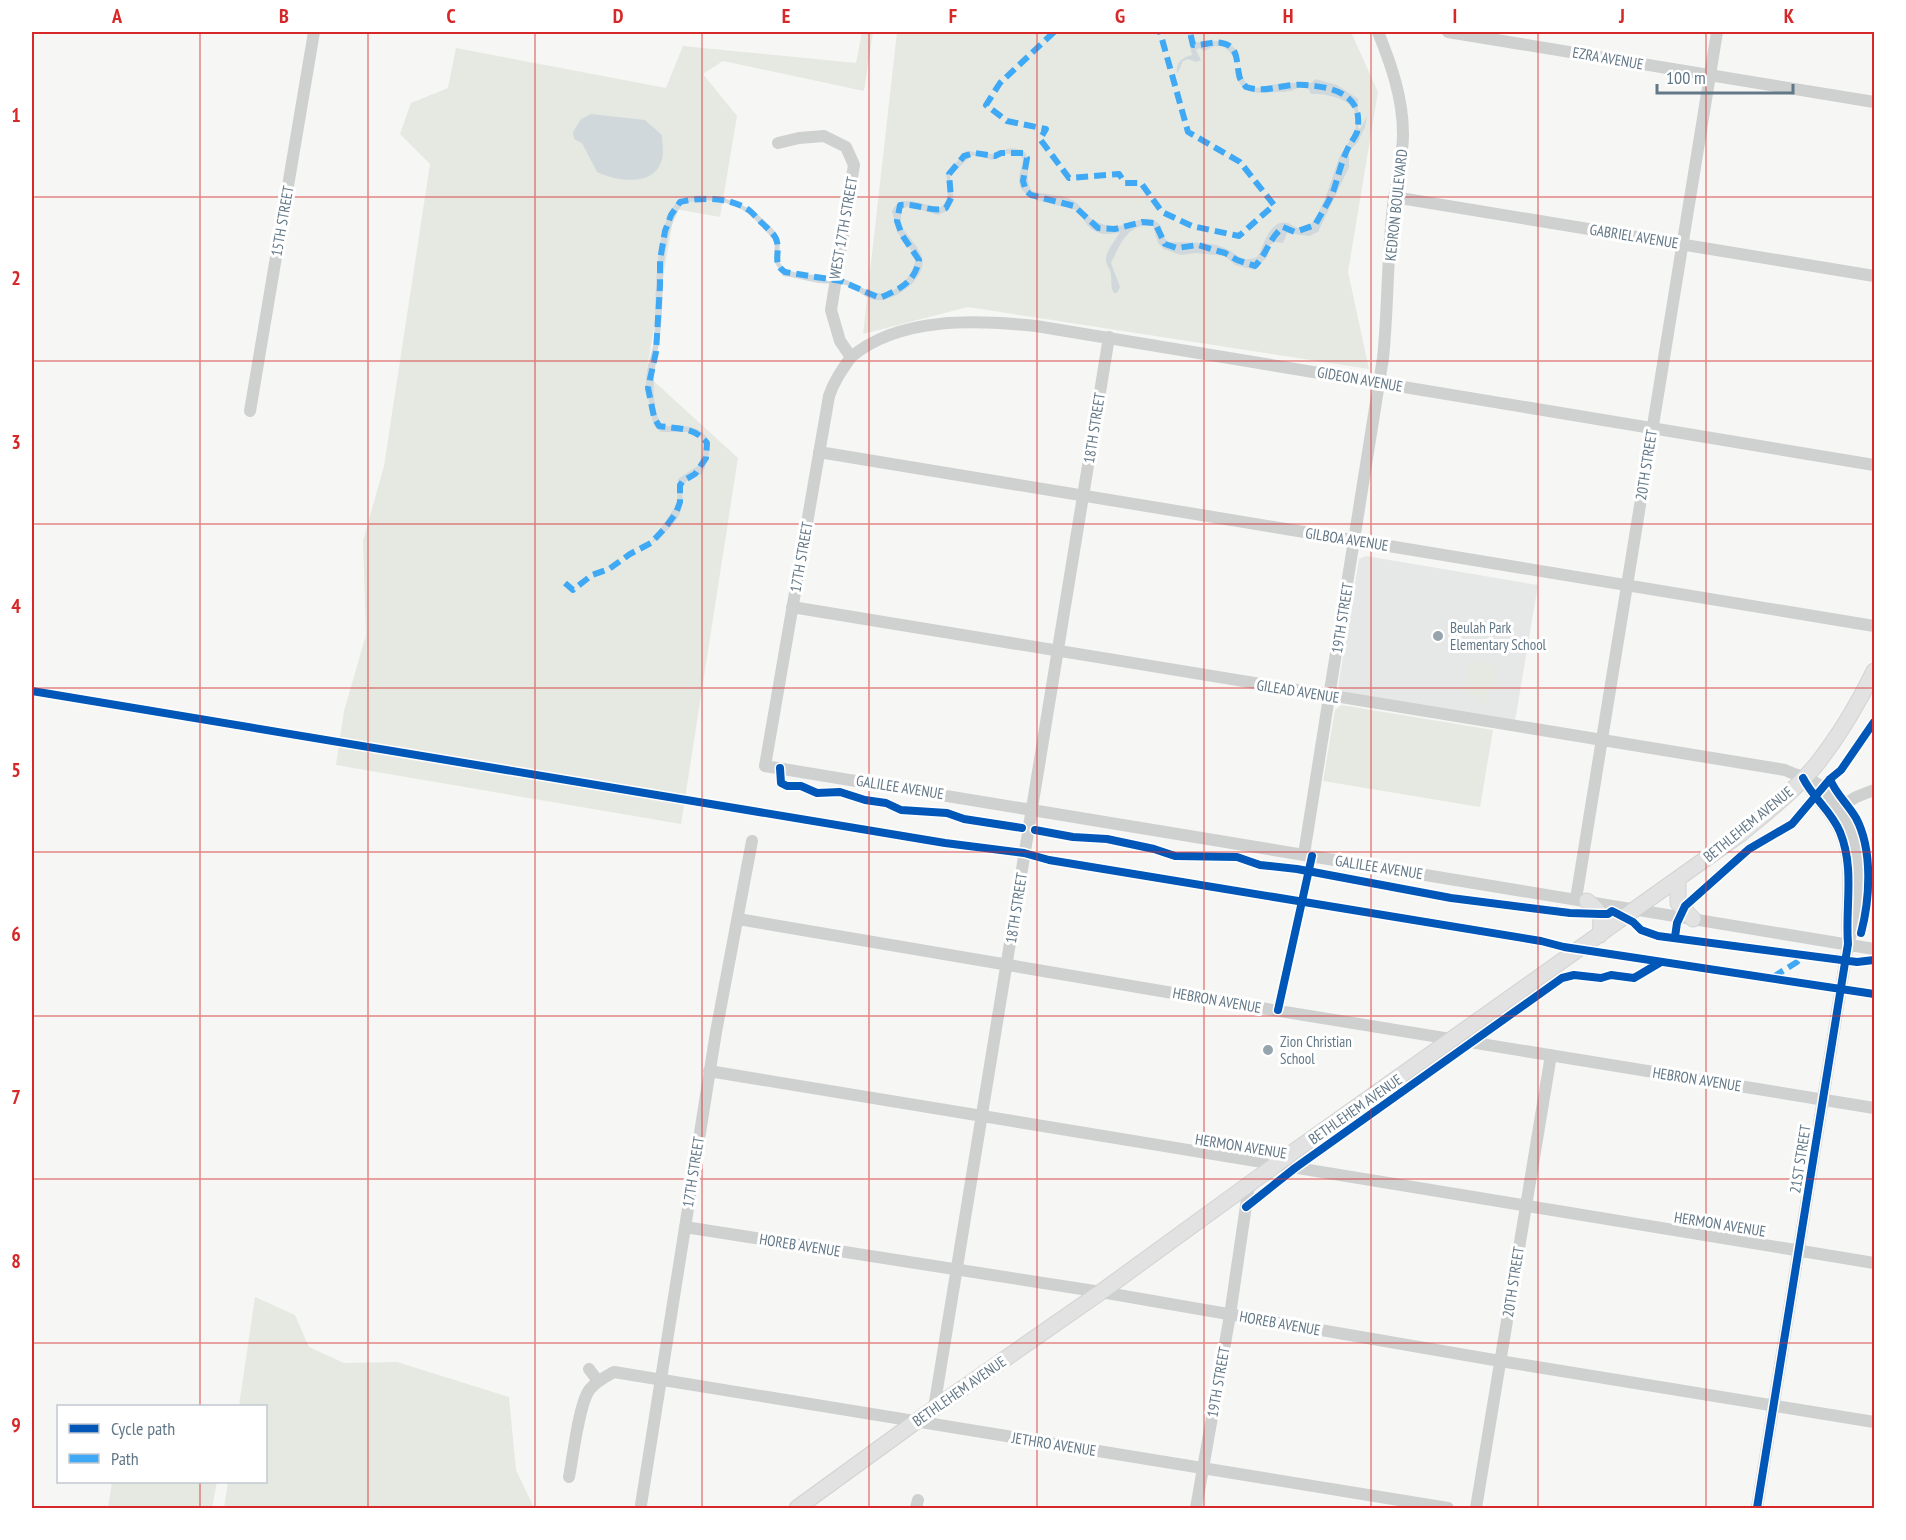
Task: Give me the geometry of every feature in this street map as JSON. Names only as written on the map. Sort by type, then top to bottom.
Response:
[{"type":"main road","name":"BETHLEHEM AVENUE","points":[[797,1509],[934,1408],[1101,1292],[1300,1147],[1742,833],[1803,778],[1838,736],[1875,671]]},
{"type":"main road","points":[[1678,879],[1678,903],[1693,919]]},
{"type":"main road","points":[[1581,900],[1598,909],[1601,917],[1600,935]]},
{"type":"street","name":"15TH STREET","points":[[250,411],[314,32]]},
{"type":"street","name":"KEDRON BOULEVARD","points":[[1378,32],[1396,80],[1402,111],[1402,144],[1392,216],[1387,322],[1379,382]]},
{"type":"street","name":"EZRA AVENUE","points":[[1448,32],[1875,102]]},
{"type":"street","name":"20TH STREET","points":[[1581,900],[1601,741],[1717,32]]},
{"type":"street","name":"WEST 17TH STREET","points":[[778,143],[824,136],[846,147],[854,165],[831,310],[840,341],[851,357]]},
{"type":"street","name":"GABRIEL AVENUE","points":[[1394,197],[1875,276]]},
{"type":"street","name":"GIDEON AVENUE","points":[[851,357],[878,340],[917,328],[941,324],[997,322],[1109,337],[1875,465]]},
{"type":"street","name":"18TH STREET","points":[[934,1408],[1109,337]]},
{"type":"street","name":"17TH STREET","points":[[813,773],[765,766],[819,452],[833,385],[851,357]]},
{"type":"street","name":"19TH STREET","points":[[1304,854],[1379,382]]},
{"type":"street","name":"GILBOA AVENUE","points":[[819,452],[1875,626]]},
{"type":"street","name":"GILEAD AVENUE","points":[[792,607],[1785,770],[1803,778]]},
{"type":"street","name":"GALILEE AVENUE","points":[[813,773],[1875,949]]},
{"type":"street","points":[[1803,778],[1810,792],[1835,812],[1856,797],[1875,790]]},
{"type":"street","name":"21ST STREET","points":[[1757,1509],[1848,944],[1856,924],[1860,889],[1858,859],[1850,825],[1835,812]]},
{"type":"street","name":"17TH STREET","points":[[640,1505],[710,1071],[752,841]]},
{"type":"street","name":"HEBRON AVENUE","points":[[738,919],[1875,1108]]},
{"type":"street","name":"20TH STREET","points":[[1476,1509],[1551,1055]]},
{"type":"street","name":"HERMON AVENUE","points":[[710,1071],[1875,1263]]},
{"type":"street","name":"19TH STREET","points":[[1196,1509],[1230,1315],[1249,1185]]},
{"type":"street","name":"HOREB AVENUE","points":[[685,1227],[1101,1292],[1500,1361],[1875,1422]]},
{"type":"street","points":[[569,1477],[583,1404],[588,1391],[598,1381],[589,1369]]},
{"type":"street","name":"JETHRO AVENUE","points":[[598,1381],[614,1372],[1448,1509]]},
{"type":"shaded area","points":[[862,32],[873,32],[864,91],[723,61],[703,74],[737,116],[720,217],[675,209],[646,374],[738,458],[681,824],[336,765],[344,711],[366,635],[363,541],[384,466],[430,164],[400,134],[411,103],[448,88],[456,48],[666,88],[683,46],[856,63]]},
{"type":"shaded area","points":[[897,32],[1351,32],[1378,92],[1348,272],[1369,369],[968,307],[863,334]]},
{"type":"shaded area","points":[[1187,32],[1193,32],[1195,42],[1218,41],[1233,47],[1239,53],[1238,65],[1229,51],[1221,46],[1205,51],[1199,48],[1196,50],[1201,60],[1183,61],[1177,74],[1180,61],[1192,55]]},
{"type":"shaded area","points":[[1240,70],[1246,84],[1256,88],[1282,83],[1311,83],[1316,79],[1337,85],[1358,99],[1358,128],[1360,129],[1367,116],[1358,142],[1349,151],[1349,167],[1318,232],[1309,236],[1287,233],[1283,243],[1275,242],[1270,245],[1268,256],[1255,270],[1235,265],[1225,256],[1195,253],[1181,255],[1164,249],[1158,243],[1153,226],[1144,226],[1131,231],[1126,236],[1111,263],[1120,287],[1117,293],[1114,293],[1106,257],[1120,232],[1101,233],[1087,224],[1080,212],[1027,195],[1019,182],[1023,159],[1019,154],[1007,154],[992,160],[976,155],[971,156],[950,176],[954,201],[947,211],[938,215],[909,206],[902,209],[900,225],[917,248],[923,263],[921,271],[909,286],[901,293],[883,300],[871,299],[842,284],[819,283],[783,276],[774,261],[775,241],[747,213],[732,205],[716,201],[682,204],[674,219],[666,248],[661,326],[654,376],[654,400],[661,425],[687,426],[698,430],[708,440],[709,453],[702,474],[686,481],[684,485],[682,507],[674,523],[651,543],[677,504],[678,479],[699,465],[704,446],[701,437],[691,432],[661,432],[656,428],[646,384],[654,341],[656,282],[662,235],[668,216],[678,202],[691,196],[713,196],[734,201],[753,211],[775,232],[780,244],[780,263],[786,269],[797,273],[843,279],[873,292],[888,292],[902,284],[907,278],[916,257],[897,232],[892,211],[896,205],[901,202],[914,201],[941,207],[948,196],[946,174],[966,151],[991,154],[1014,148],[1024,151],[1027,156],[1028,181],[1032,191],[1076,202],[1087,215],[1097,222],[1117,226],[1151,219],[1161,226],[1163,236],[1168,242],[1216,245],[1243,258],[1251,259],[1257,257],[1268,234],[1276,225],[1288,223],[1301,229],[1310,225],[1314,220],[1357,122],[1356,114],[1346,102],[1329,95],[1311,94],[1305,87],[1284,92],[1250,92],[1238,80],[1235,73]]},
{"type":"shaded area","points":[[591,114],[645,120],[662,135],[663,156],[652,175],[634,180],[614,178],[597,172],[582,143],[574,139],[573,132],[581,119]]},
{"type":"shaded area","name":"Beulah Park Elementary School","points":[[1366,556],[1538,585],[1515,721],[1343,693],[1338,687],[1359,559]]},
{"type":"shaded area","points":[[1469,661],[1497,666],[1493,691],[1488,690],[1485,706],[1480,705],[1480,696],[1465,694]]},
{"type":"shaded area","points":[[1341,705],[1493,730],[1480,807],[1323,781],[1335,710]]},
{"type":"shaded area","points":[[255,1297],[295,1315],[309,1347],[344,1363],[397,1362],[509,1397],[516,1470],[534,1508],[224,1508],[228,1483],[267,1483],[267,1405],[239,1405]]},
{"type":"shaded area","points":[[112,1483],[217,1483],[212,1508],[108,1508]]},
{"type":"marked path","points":[[1054,32],[1000,83],[986,105],[1007,121],[1046,129],[1040,139],[1069,178],[1119,174],[1125,183],[1141,183],[1162,212],[1192,226],[1239,236],[1274,205],[1240,162],[1188,132],[1160,32]]},
{"type":"marked path","points":[[565,583],[573,590],[592,575],[609,569],[651,543],[676,513],[680,502],[680,485],[695,474],[706,458],[707,443],[697,434],[692,431],[659,426],[654,417],[648,388],[656,352],[660,260],[665,231],[671,215],[680,202],[715,199],[741,206],[751,212],[772,232],[778,246],[779,266],[785,272],[841,281],[880,298],[906,284],[914,274],[919,260],[902,235],[897,221],[900,205],[946,208],[951,198],[949,174],[964,156],[975,153],[995,156],[1001,153],[1023,153],[1027,158],[1023,181],[1026,191],[1031,195],[1074,206],[1098,228],[1115,229],[1142,222],[1155,223],[1165,244],[1177,248],[1198,245],[1225,253],[1255,266],[1283,227],[1295,232],[1315,225],[1333,192],[1346,153],[1357,132],[1358,119],[1352,101],[1336,91],[1316,86],[1297,85],[1268,89],[1246,87],[1240,78],[1236,55],[1231,47],[1218,43],[1193,45],[1190,32]]},
{"type":"marked path","points":[[1773,977],[1797,962],[1803,954]]},
{"type":"cycle path","points":[[32,691],[945,843],[1024,853],[1049,860],[1541,941],[1564,947],[1874,994]]},
{"type":"cycle path","points":[[1675,937],[1677,923],[1685,906],[1749,849],[1792,824],[1830,779],[1841,770],[1874,722]]},
{"type":"cycle path","points":[[780,768],[781,783],[787,786],[801,786],[817,793],[840,792],[865,800],[886,803],[901,810],[947,813],[964,819],[1022,828]]},
{"type":"cycle path","points":[[1757,1508],[1848,944],[1848,874],[1845,846],[1837,825],[1803,778]]},
{"type":"cycle path","points":[[1830,779],[1856,818],[1865,845],[1868,890],[1861,933]]},
{"type":"cycle path","points":[[1035,830],[1073,837],[1107,839],[1175,856],[1237,857],[1260,865],[1297,869],[1451,898],[1570,913],[1608,914],[1612,911],[1633,922],[1641,930],[1658,936],[1857,962],[1874,960]]},
{"type":"cycle path","points":[[1278,1010],[1312,856]]},
{"type":"cycle path","points":[[1246,1207],[1295,1168],[1562,978],[1574,975],[1601,978],[1611,975],[1634,978],[1661,962]]},
{"type":"place","name":"Beulah Park Elementary School","points":[[1438,636]]},
{"type":"place","name":"Zion Christian School","points":[[1268,1050]]}]
